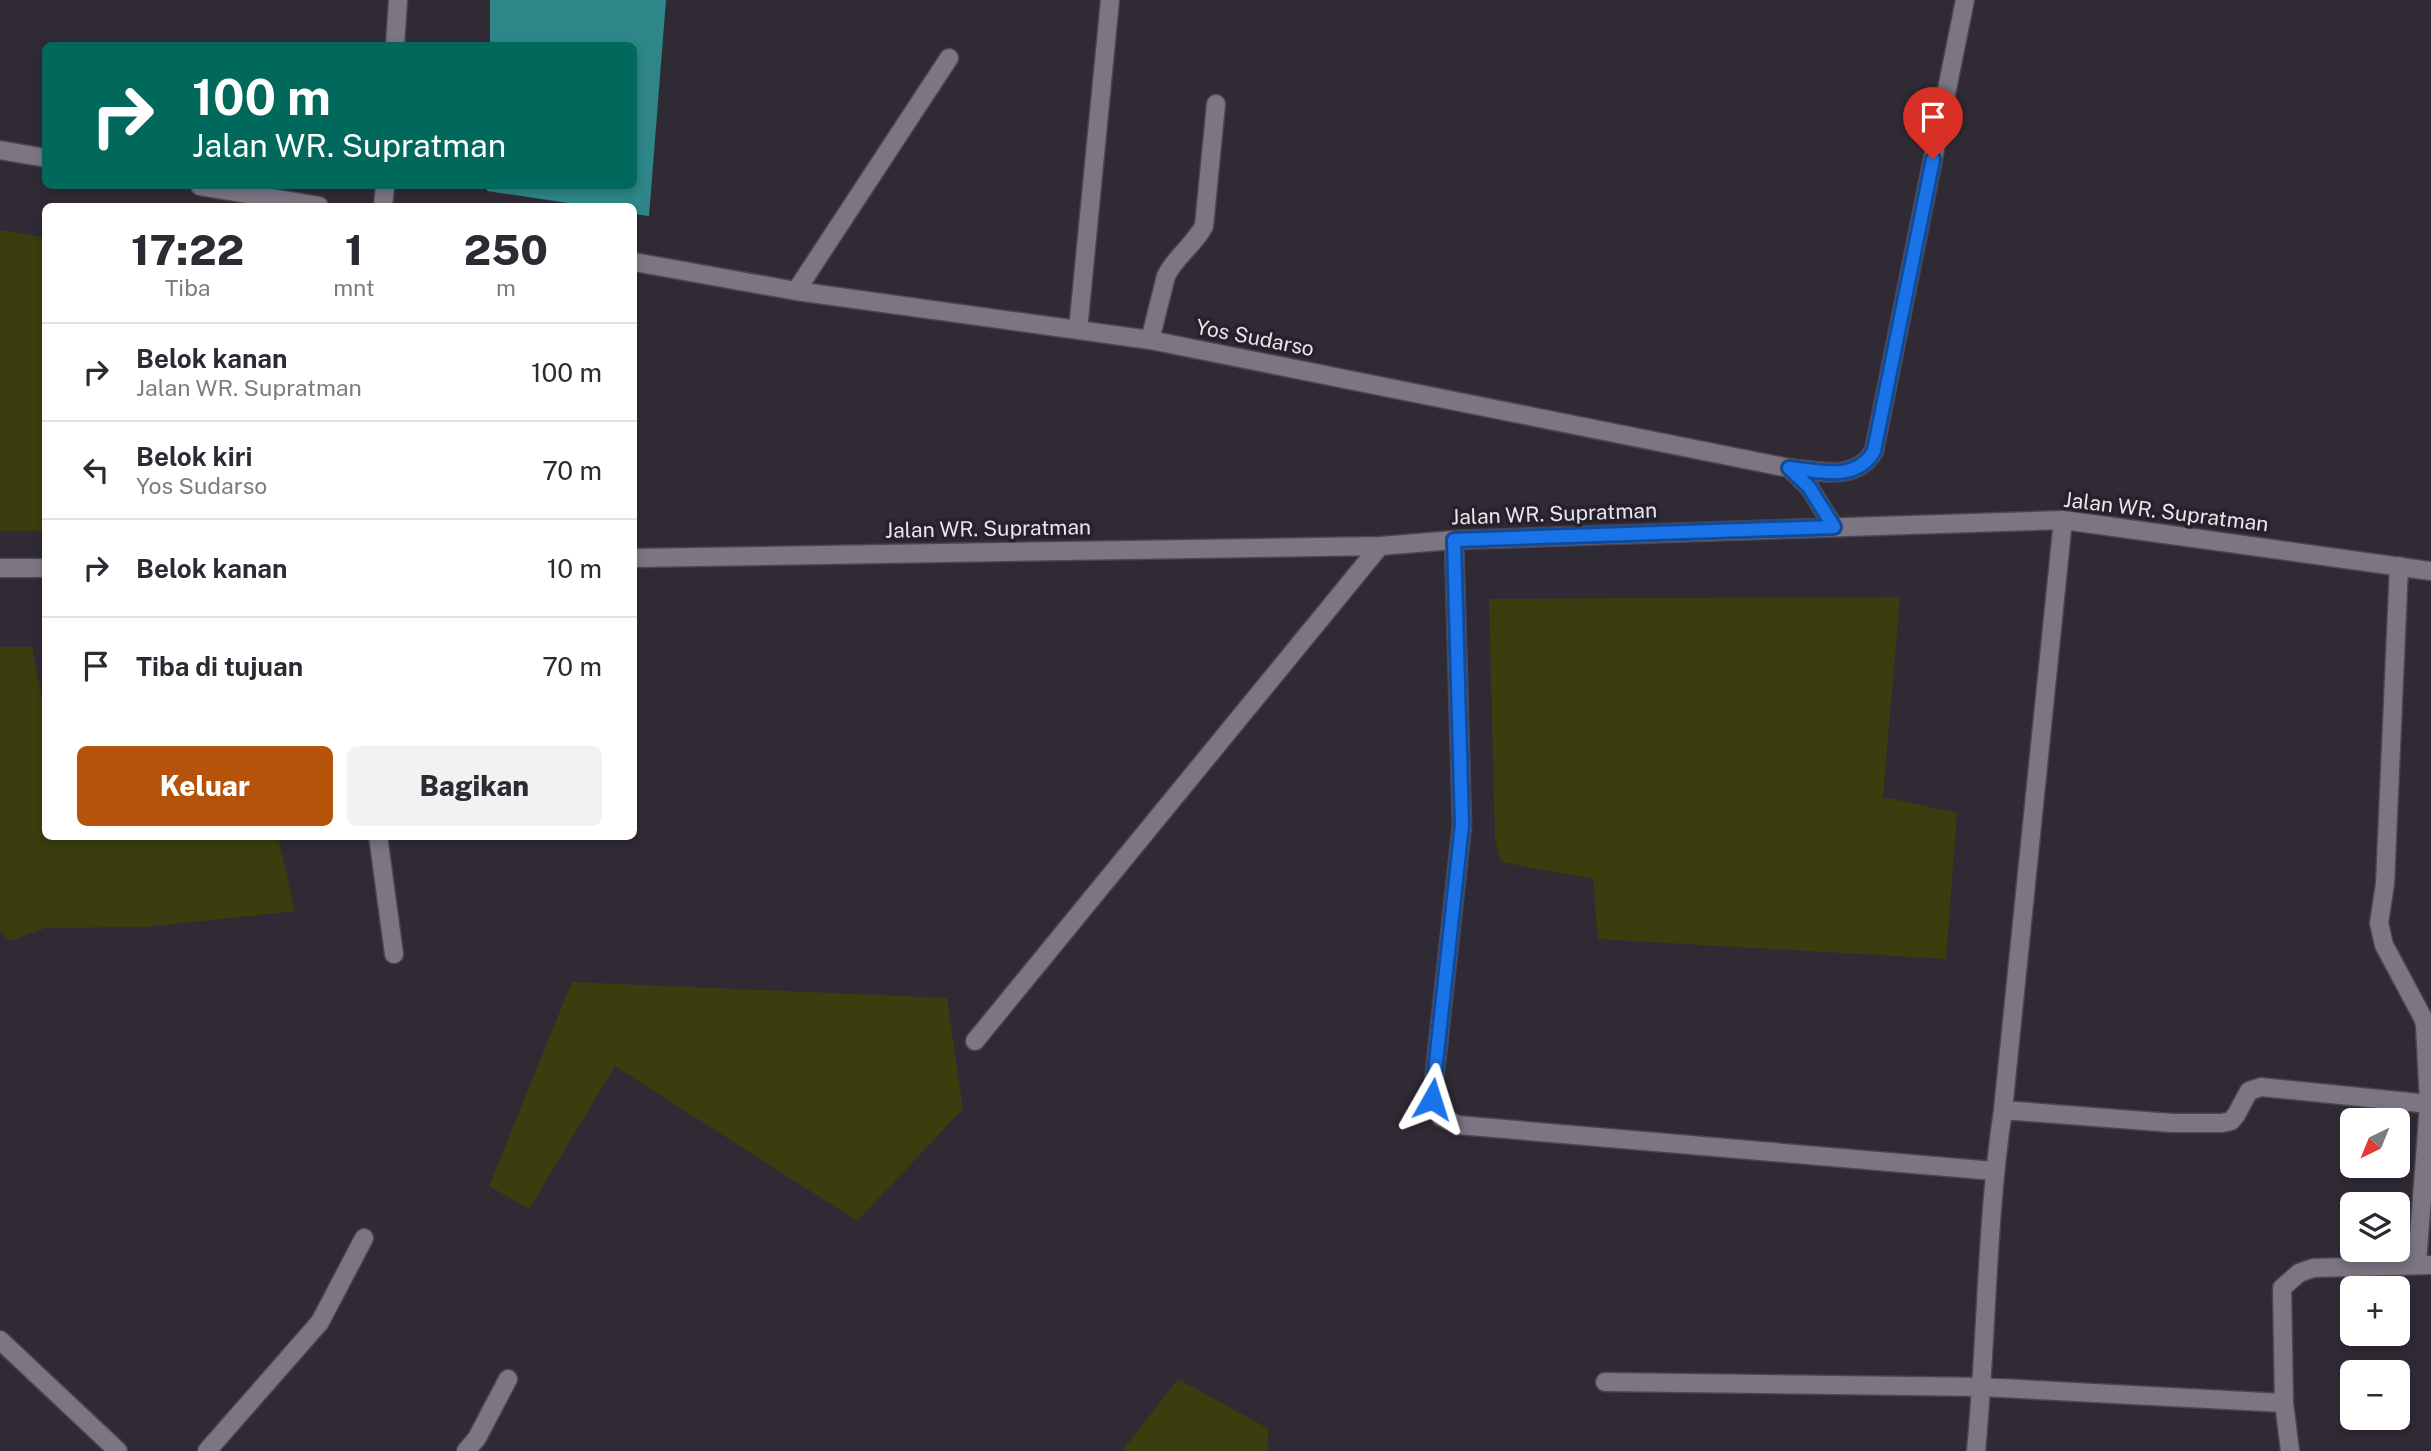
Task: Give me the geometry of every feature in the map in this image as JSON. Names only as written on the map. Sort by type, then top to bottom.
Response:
[{"type":"street","points":[[395,42],[398,0]]},
{"type":"street","points":[[1078,330],[1110,0]]},
{"type":"street","name":"Yos Sudarso","points":[[637,263],[796,291],[1150,340],[1789,468],[1845,472],[1863,466],[1874,451],[1965,0]]},
{"type":"street","points":[[796,291],[949,58]]},
{"type":"street","points":[[1150,340],[1170,267],[1198,237],[1204,226],[1216,104]]},
{"type":"street","points":[[0,150],[42,157]]},
{"type":"street","points":[[218,189],[300,203]]},
{"type":"street","points":[[1789,468],[1809,487],[1834,527]]},
{"type":"street","points":[[1976,1451],[1994,1171],[2003,1110],[2063,520]]},
{"type":"street","name":"Jalan WR. Supratman","points":[[637,558],[1380,546],[1454,540],[2063,520],[2431,571]]},
{"type":"street","points":[[1454,540],[1462,825],[1432,1099],[1441,1116],[1458,1125],[1994,1171]]},
{"type":"street","points":[[975,1041],[1380,546]]},
{"type":"street","points":[[2290,1451],[2284,1403],[2282,1288],[2299,1273],[2313,1268],[2424,1265],[2429,1104],[2423,1018],[2391,961],[2379,923],[2385,884],[2399,565]]},
{"type":"street","points":[[0,568],[42,568]]},
{"type":"street","points":[[379,840],[394,954]]},
{"type":"street","points":[[2003,1110],[2172,1123],[2222,1123],[2231,1121],[2249,1091],[2261,1087],[2429,1104]]},
{"type":"street","points":[[206,1451],[320,1322],[364,1238]]},
{"type":"street","points":[[0,1340],[118,1451]]},
{"type":"street","points":[[472,1444],[508,1379]]},
{"type":"street","points":[[1605,1382],[1982,1387],[2284,1403]]},
{"type":"green space","points":[[0,230],[42,237],[42,531],[0,531]]},
{"type":"green space","points":[[1900,597],[1883,797],[1957,813],[1946,959],[1598,939],[1593,879],[1501,862],[1495,839],[1489,599]]},
{"type":"green space","points":[[0,647],[32,647],[42,698],[42,840],[279,840],[295,911],[146,927],[45,928],[10,941],[0,931]]},
{"type":"green space","points":[[572,982],[947,998],[963,1109],[857,1221],[615,1066],[529,1209],[489,1186]]},
{"type":"green space","points":[[1178,1379],[1269,1429],[1267,1451],[1122,1451]]},
{"type":"water","points":[[490,0],[666,0],[649,216],[637,214],[637,203],[568,203],[487,191],[637,189],[637,42],[490,42]]},
{"type":"route","points":[[1432,1099],[1462,825],[1454,540],[1834,527],[1816,496],[1801,477],[1789,468],[1853,471],[1863,466],[1874,451],[1933,159]]}]
